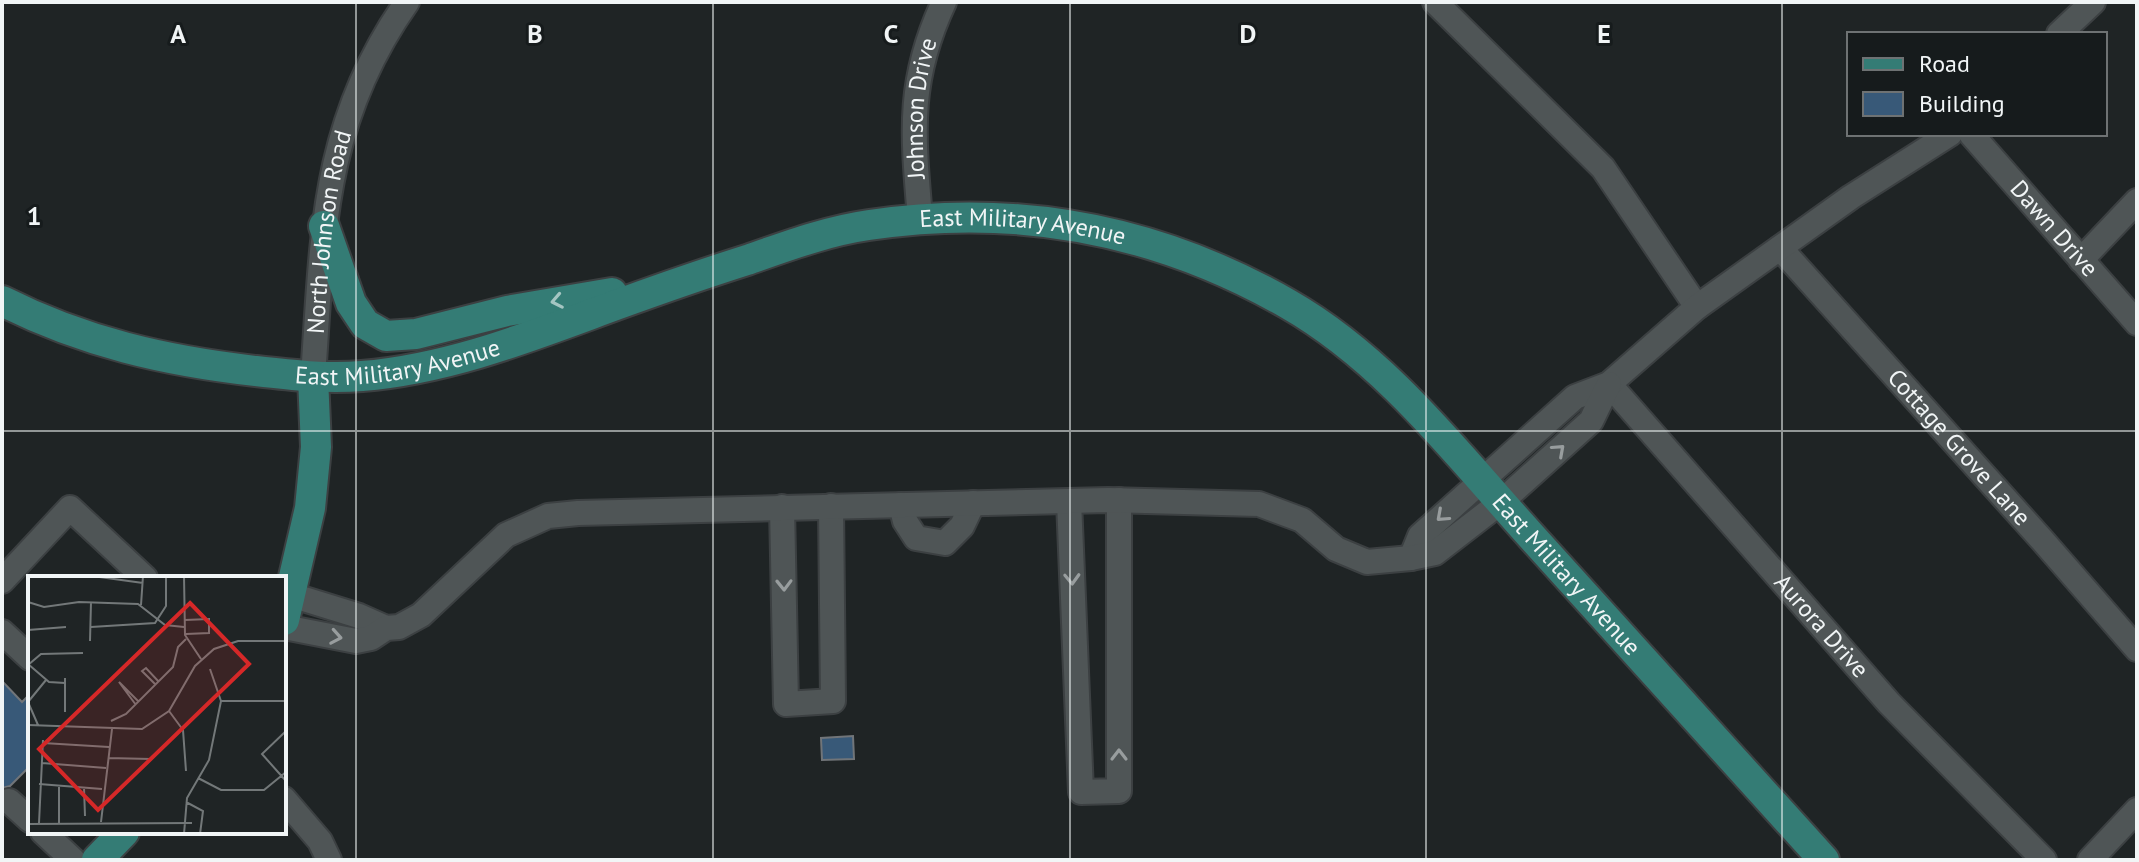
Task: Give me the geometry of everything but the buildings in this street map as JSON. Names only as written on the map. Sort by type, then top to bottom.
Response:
[{"type":"main road","name":"East Military Avenue","points":[[2,301],[65,331],[192,364],[313,377],[363,376],[459,358],[815,237],[874,224],[920,218],[1011,217],[1112,232],[1159,245],[1247,282],[1324,327],[1365,359],[1405,397],[1492,491],[1824,860]]},
{"type":"main road","points":[[324,226],[351,303],[365,324],[386,336],[416,334],[582,296],[662,288]]},
{"type":"main road","name":"North Johnson Road","points":[[287,608],[311,493],[316,447],[313,377]]},
{"type":"main road","points":[[97,860],[122,834]]},
{"type":"street","name":"North Johnson Road","points":[[313,377],[324,226],[337,152],[351,105],[369,64],[407,2]]},
{"type":"street","name":"Johnson Drive","points":[[920,218],[914,143],[915,95],[925,48],[944,2]]},
{"type":"street","points":[[1435,2],[1603,168],[1697,307]]},
{"type":"street","points":[[2061,32],[2093,2]]},
{"type":"street","points":[[287,608],[359,616],[386,628],[399,627],[421,615],[506,535],[548,516],[782,507],[1119,500],[1259,504],[1302,520],[1336,549],[1367,562],[1435,553],[1492,491],[1591,421],[1609,384],[1697,307],[1851,197],[1947,136]]},
{"type":"street","name":"Dawn Drive","points":[[1973,136],[2137,323]]},
{"type":"street","points":[[2081,260],[2137,201]]},
{"type":"street","name":"Cottage Grove Lane","points":[[1780,248],[2137,649]]},
{"type":"street","name":"Aurora Drive","points":[[1609,384],[1889,703],[2044,860]]},
{"type":"street","points":[[1069,501],[1081,792],[1094,792],[1119,791],[1119,500]]},
{"type":"street","points":[[901,505],[905,521],[916,538],[945,543],[962,526],[973,503]]},
{"type":"street","points":[[782,507],[786,704],[833,701],[831,506]]},
{"type":"street","points":[[2,581],[70,508],[143,576]]},
{"type":"street","points":[[286,627],[356,641],[371,638],[386,628]]},
{"type":"street","points":[[2,632],[28,656]]},
{"type":"street","points":[[9,801],[28,818]]},
{"type":"street","points":[[286,801],[320,841],[329,860]]},
{"type":"street","points":[[2090,860],[2137,810]]},
{"type":"street","points":[[45,834],[73,860]]}]
